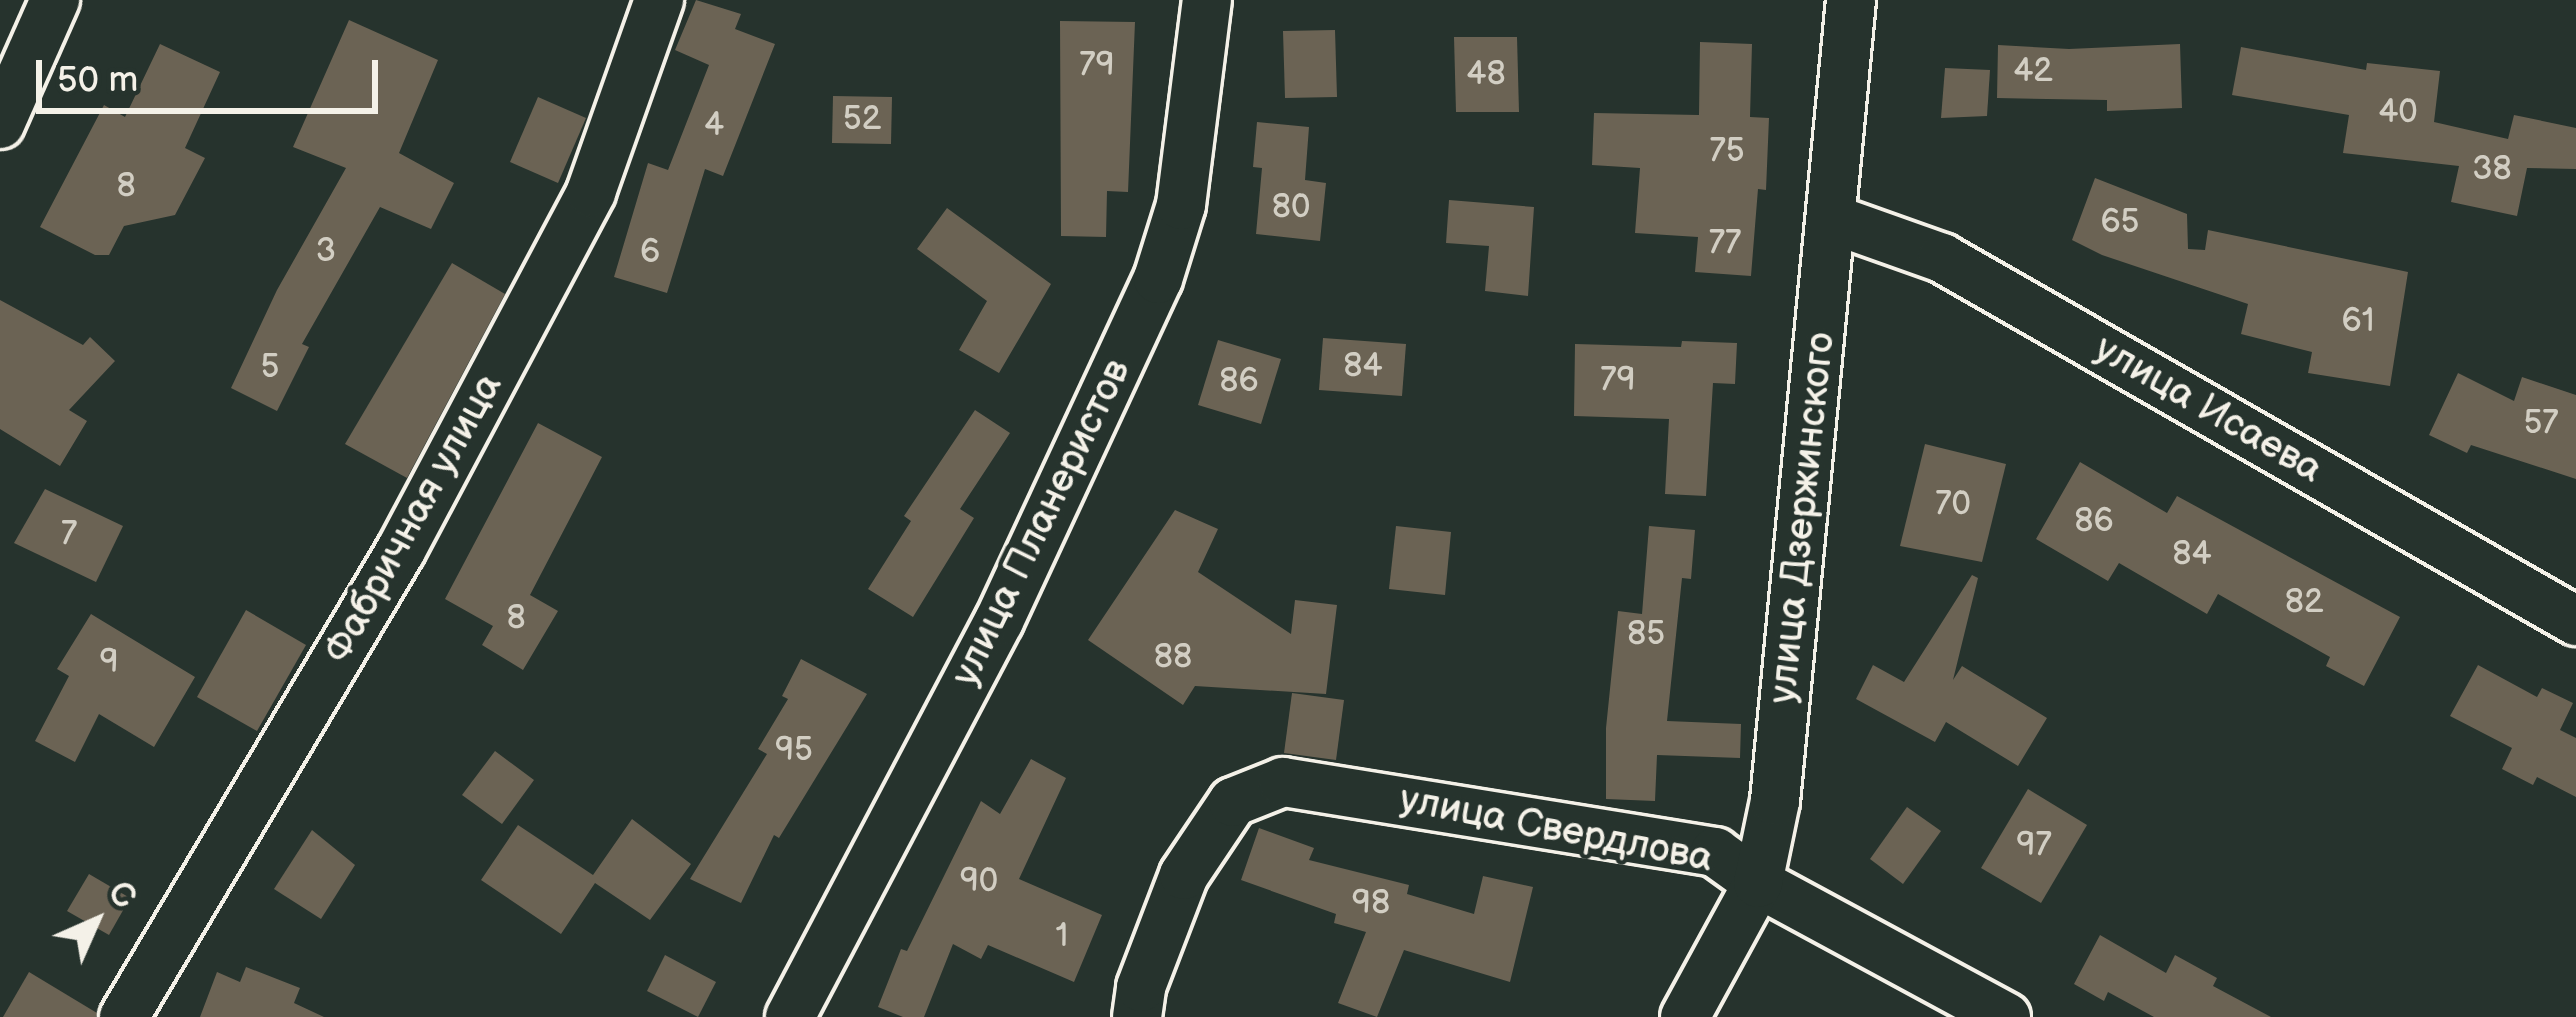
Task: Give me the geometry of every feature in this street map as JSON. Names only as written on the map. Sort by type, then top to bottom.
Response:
[{"type":"street","points":[[0,124],[55,0]]},
{"type":"street","name":"Фабричная улица","points":[[124,1017],[401,550],[591,192],[659,0]]},
{"type":"street","name":"улица Планеристов","points":[[790,1017],[999,621],[1158,279],[1181,205],[1207,0]]},
{"type":"street","name":"улица Дзержинского","points":[[1685,1017],[1758,883],[1775,801],[1851,0]]},
{"type":"street","name":"улица Исаева","points":[[1832,219],[1942,258],[2576,621]]},
{"type":"street","name":"улица Свердлова","points":[[1137,1017],[1141,987],[1184,875],[1233,802],[1283,782],[1715,852],[1758,883],[2006,1017]]},
{"type":"building","points":[[696,0],[741,14],[735,29],[775,44],[723,176],[705,169],[667,293],[614,277],[648,163],[668,170],[709,65],[675,50]]},
{"type":"building","points":[[349,20],[438,60],[399,153],[454,183],[431,229],[380,207],[302,344],[309,347],[277,411],[231,388],[277,290],[346,168],[293,147]]},
{"type":"building","points":[[1060,21],[1135,22],[1128,192],[1107,191],[1106,237],[1061,236]]},
{"type":"building","points":[[1335,30],[1337,97],[1285,98],[1283,31]]},
{"type":"building","points":[[1454,37],[1517,37],[1519,112],[1456,112]]},
{"type":"building","points":[[1700,42],[1752,44],[1750,117],[1769,118],[1766,190],[1758,189],[1751,276],[1695,272],[1698,237],[1635,233],[1640,168],[1592,165],[1594,113],[1699,115]]},
{"type":"building","points":[[160,44],[220,72],[185,148],[205,158],[175,215],[124,226],[109,255],[95,255],[40,227],[104,105],[125,117]]},
{"type":"building","points":[[2180,44],[2182,108],[2107,111],[2107,100],[1997,98],[1998,45],[2069,49]]},
{"type":"building","points":[[2241,47],[2366,70],[2367,63],[2440,71],[2434,122],[2508,139],[2514,115],[2576,128],[2576,169],[2527,168],[2517,216],[2451,202],[2459,166],[2343,153],[2349,115],[2232,95]]},
{"type":"building","points":[[1945,68],[1990,70],[1987,116],[1941,118]]},
{"type":"building","points":[[833,96],[892,97],[891,144],[832,143]]},
{"type":"building","points":[[538,97],[586,118],[558,183],[510,162]]},
{"type":"building","points":[[1257,122],[1309,127],[1305,180],[1326,183],[1320,241],[1256,234],[1262,168],[1253,167]]},
{"type":"building","points":[[2095,178],[2187,214],[2188,249],[2205,250],[2208,230],[2408,272],[2390,386],[2308,373],[2312,352],[2241,334],[2248,304],[2102,255],[2072,240]]},
{"type":"building","points":[[1449,200],[1534,207],[1528,296],[1485,291],[1489,246],[1446,243]]},
{"type":"building","points":[[947,208],[1051,284],[999,373],[959,350],[987,301],[917,249]]},
{"type":"building","points":[[452,263],[505,294],[407,478],[345,444]]},
{"type":"building","points":[[0,300],[83,345],[90,337],[115,361],[69,410],[87,421],[60,466],[0,429]]},
{"type":"building","points":[[1323,338],[1406,344],[1402,396],[1319,390]]},
{"type":"building","points":[[1218,340],[1281,359],[1261,424],[1198,405]]},
{"type":"building","points":[[1682,341],[1737,343],[1735,384],[1713,383],[1706,496],[1665,494],[1669,419],[1574,416],[1575,344],[1681,347]]},
{"type":"building","points":[[2458,373],[2514,401],[2522,377],[2576,395],[2576,479],[2471,445],[2467,453],[2429,435]]},
{"type":"building","points":[[975,410],[1010,433],[960,509],[974,518],[913,617],[868,589],[911,521],[904,516]]},
{"type":"building","points":[[538,423],[602,457],[530,595],[558,611],[523,670],[482,645],[493,626],[445,599]]},
{"type":"building","points":[[1925,444],[2006,464],[1982,562],[1900,546]]},
{"type":"building","points":[[2080,462],[2167,513],[2177,496],[2400,617],[2364,686],[2326,666],[2330,657],[2218,594],[2207,614],[2119,563],[2108,581],[2036,539]]},
{"type":"building","points":[[45,489],[123,526],[96,582],[14,543]]},
{"type":"building","points":[[1175,510],[1218,529],[1198,572],[1291,634],[1295,600],[1337,605],[1326,694],[1195,686],[1183,705],[1088,640]]},
{"type":"building","points":[[1396,526],[1451,532],[1445,595],[1389,589]]},
{"type":"building","points":[[1649,526],[1695,530],[1691,579],[1682,578],[1667,721],[1741,724],[1740,758],[1657,755],[1655,801],[1606,799],[1606,728],[1618,611],[1642,614]]},
{"type":"building","points":[[1972,575],[1978,578],[1953,680],[1962,666],[2047,718],[2018,766],[1946,722],[1935,742],[1856,699],[1873,665],[1904,682]]},
{"type":"building","points":[[246,610],[306,645],[257,731],[197,697]]},
{"type":"building","points":[[91,614],[195,677],[154,747],[99,714],[75,762],[35,741],[69,676],[57,669]]},
{"type":"building","points":[[801,659],[867,694],[779,838],[774,835],[741,903],[690,879],[767,754],[758,749],[788,699],[782,696]]},
{"type":"building","points":[[2478,665],[2537,697],[2542,688],[2573,703],[2560,730],[2576,738],[2576,797],[2537,777],[2533,785],[2502,769],[2512,748],[2450,716]]},
{"type":"building","points":[[1292,693],[1344,700],[1336,760],[1284,753]]},
{"type":"building","points":[[495,751],[534,780],[502,824],[462,795]]},
{"type":"building","points":[[1031,759],[1066,778],[1019,879],[1102,915],[1074,982],[988,945],[981,959],[953,944],[924,1017],[903,1017],[878,1007],[901,949],[907,951],[981,801],[1000,814]]},
{"type":"building","points":[[2028,789],[2087,825],[2041,903],[1981,868]]},
{"type":"building","points":[[1907,807],[1941,831],[1903,884],[1870,859]]},
{"type":"building","points":[[632,819],[691,864],[650,920],[595,883],[561,934],[481,880],[518,825],[593,875]]},
{"type":"building","points":[[1259,828],[1314,848],[1309,860],[1409,885],[1407,894],[1474,914],[1483,876],[1533,887],[1510,982],[1404,950],[1377,1017],[1338,1003],[1366,932],[1334,923],[1336,914],[1241,880]]},
{"type":"building","points":[[312,830],[355,865],[321,919],[274,889]]},
{"type":"building","points":[[89,874],[130,898],[109,935],[67,911]]},
{"type":"building","points":[[2100,935],[2166,973],[2175,955],[2217,978],[2213,986],[2271,1017],[2154,1017],[2108,992],[2104,1001],[2074,984]]},
{"type":"building","points":[[665,955],[716,982],[698,1017],[647,991]]},
{"type":"building","points":[[246,967],[300,988],[294,1003],[324,1017],[200,1017],[217,972],[240,982]]},
{"type":"building","points":[[29,972],[97,1013],[96,1017],[3,1017]]}]
